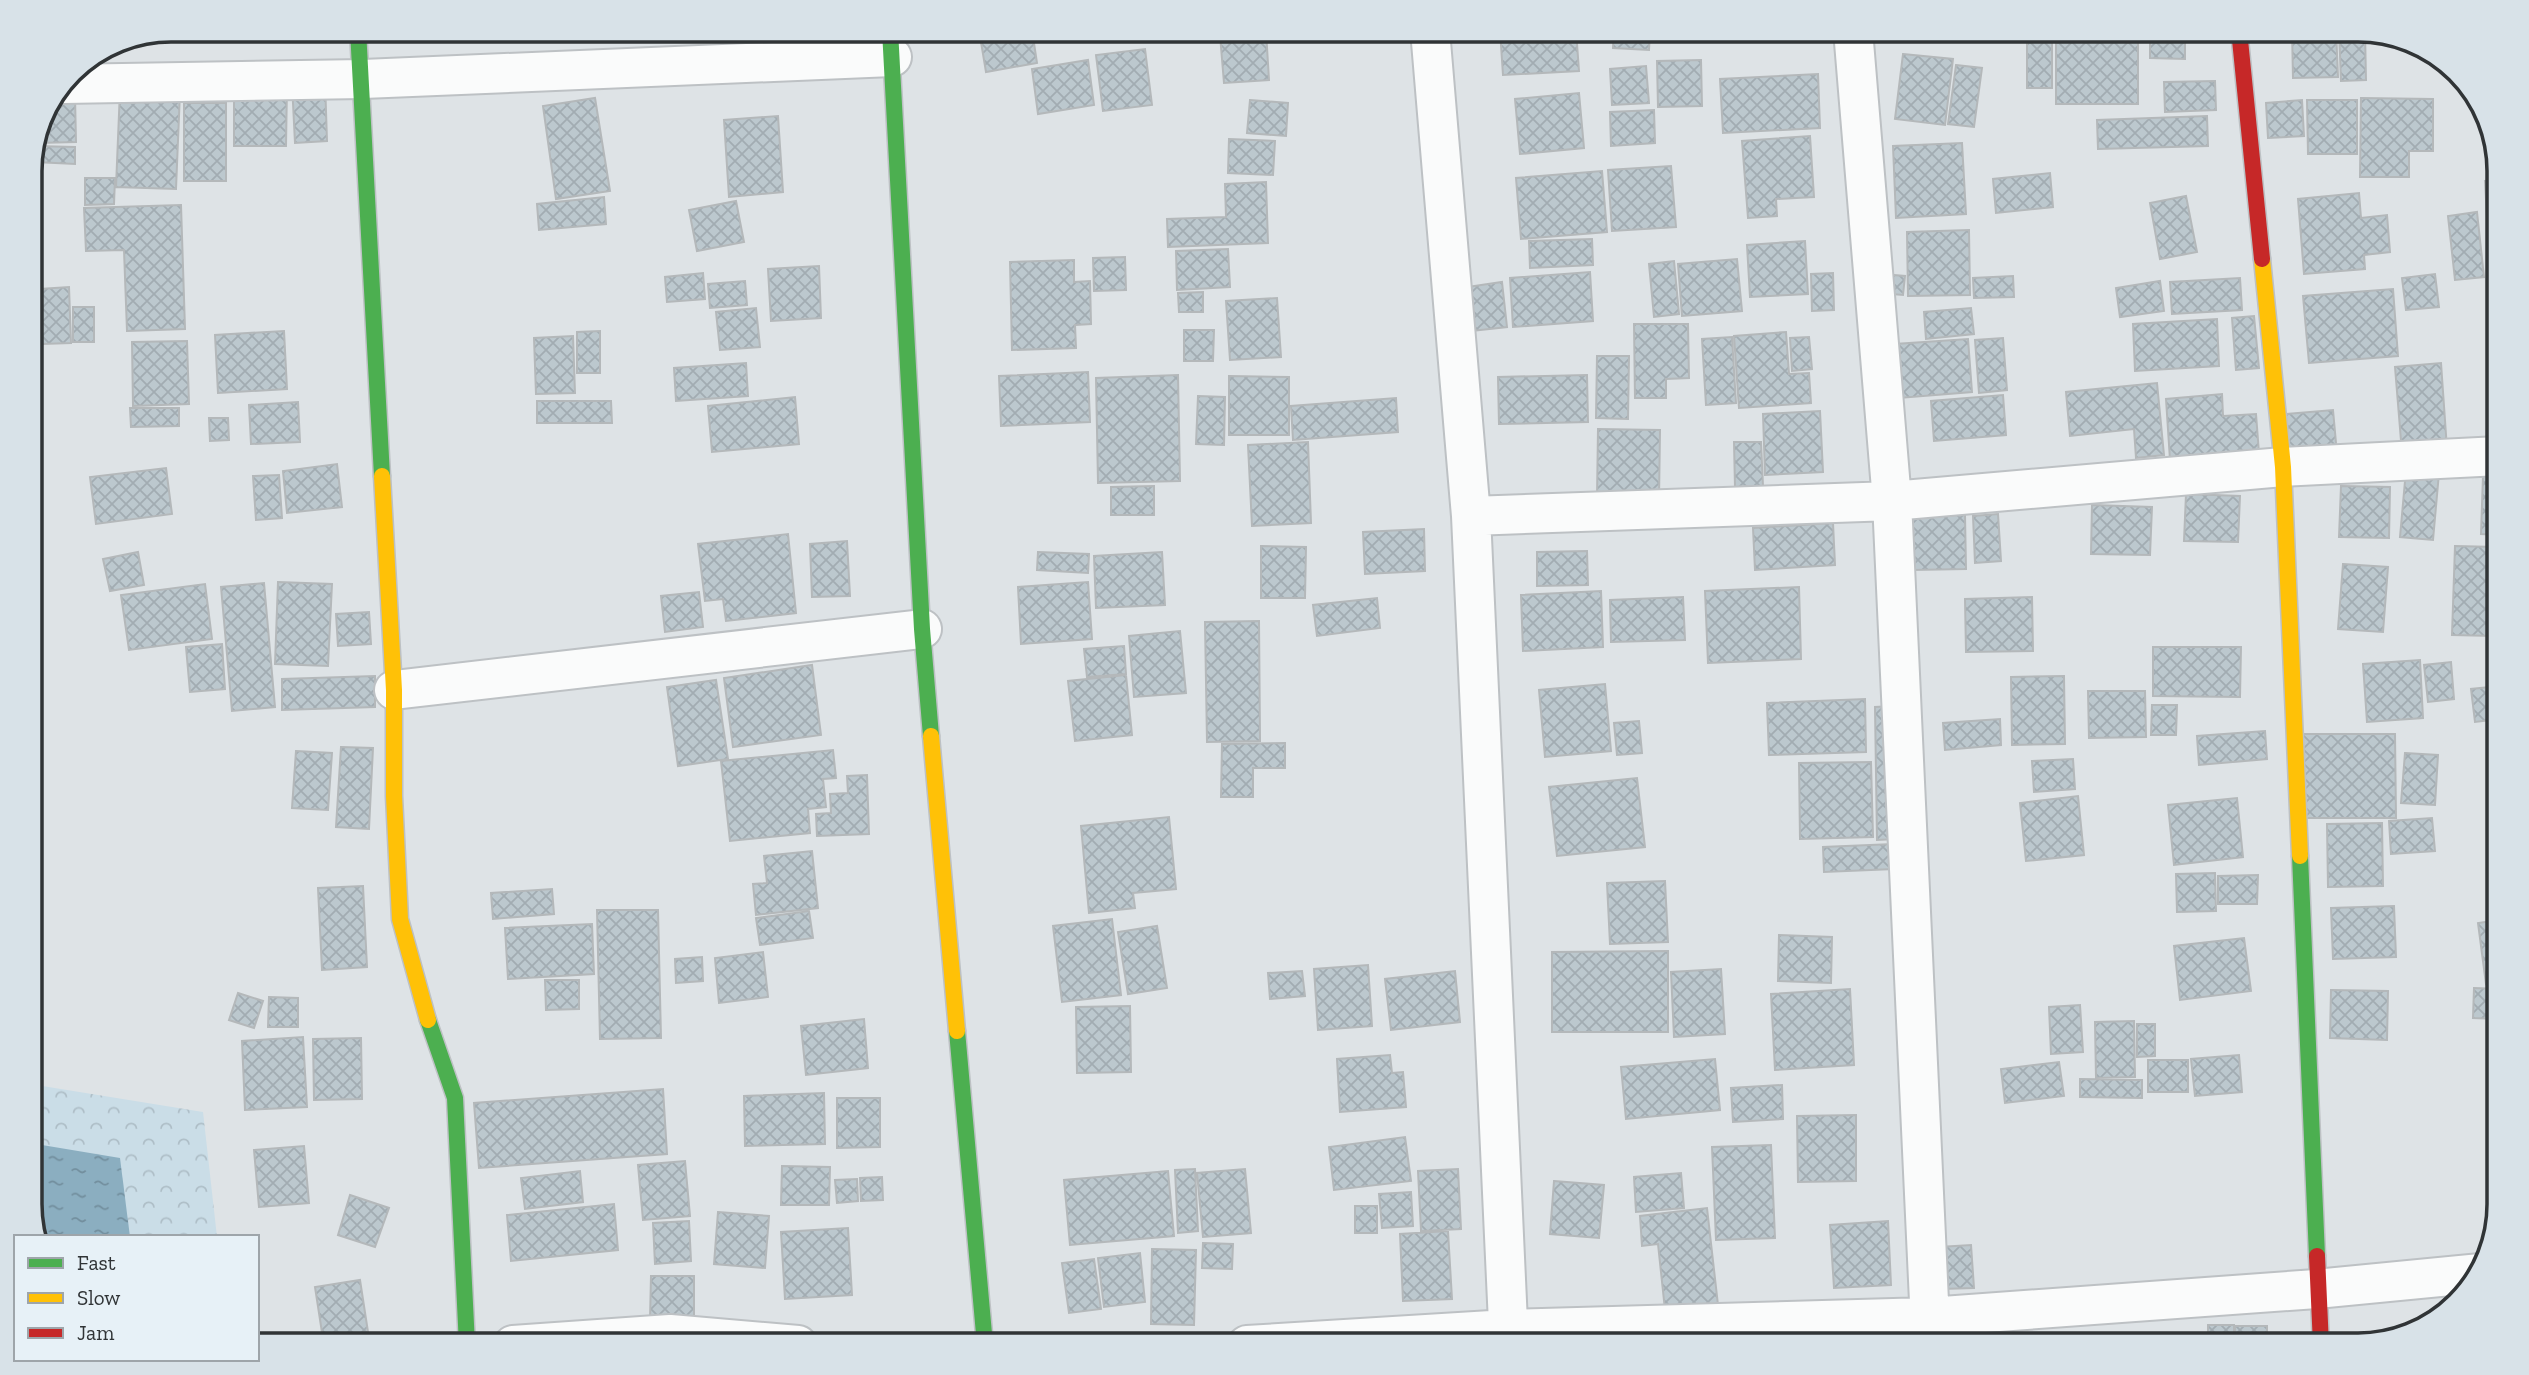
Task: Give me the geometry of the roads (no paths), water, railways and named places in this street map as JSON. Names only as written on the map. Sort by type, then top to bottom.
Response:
[{"type":"street","points":[[359,42],[394,690],[394,796],[400,919],[434,1041],[454,1098],[466,1333]]},
{"type":"street","points":[[1431,42],[1471,516],[1509,1333]]},
{"type":"street","points":[[1854,42],[1892,501],[1930,1331]]},
{"type":"street","points":[[2240,42],[2283,467],[2320,1333]]},
{"type":"street","points":[[78,83],[363,79],[891,43],[922,629],[984,1333]]},
{"type":"street","points":[[1471,516],[1892,501],[2283,467],[2487,457]]},
{"type":"street","points":[[394,690],[922,629]]},
{"type":"street","points":[[1790,1333],[1930,1331],[2466,1274]]},
{"type":"water","points":[[42,1145],[120,1158],[130,1235],[46,1235],[42,1212]]}]
